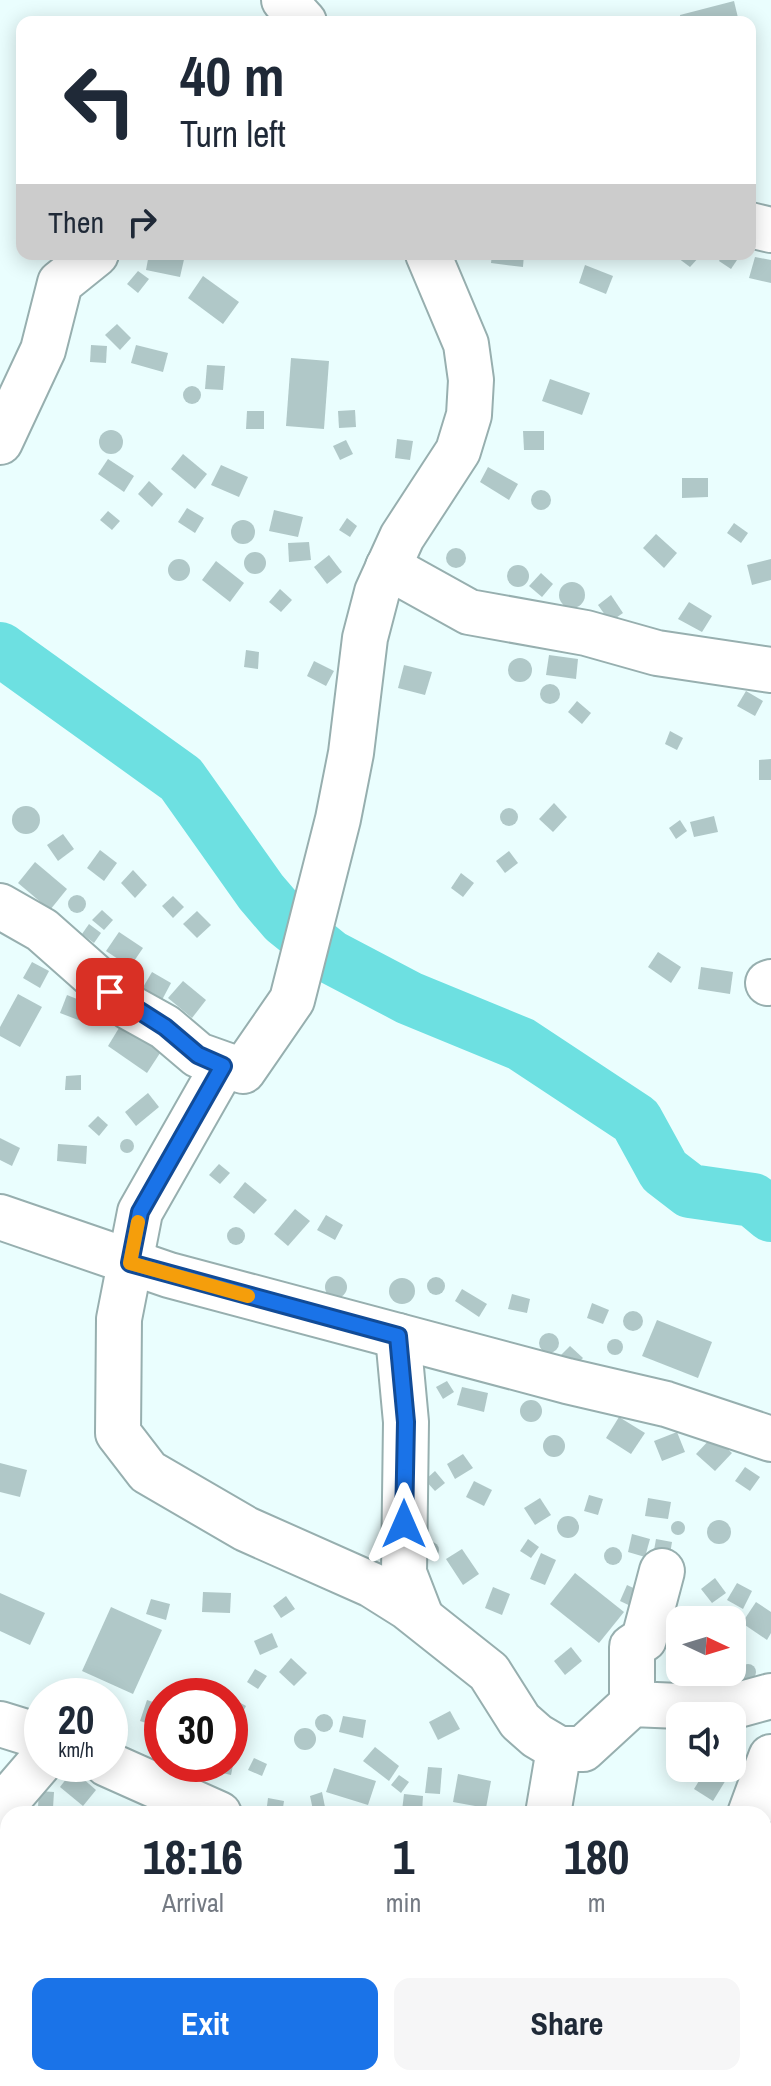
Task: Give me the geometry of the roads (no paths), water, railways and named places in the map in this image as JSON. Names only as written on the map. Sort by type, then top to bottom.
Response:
[{"type":"street","points":[[284,0],[299,16]]},
{"type":"street","points":[[0,442],[43,350],[60,283],[89,260]]},
{"type":"street","points":[[0,906],[42,930],[129,1007],[165,1027],[198,1055],[223,1066],[243,1071],[292,1000],[338,819],[351,753],[365,638],[377,592],[402,537],[458,451],[469,415],[471,380],[466,344],[431,260]]},
{"type":"street","points":[[388,567],[469,612],[586,633],[657,653],[771,670]]},
{"type":"street","points":[[223,1066],[140,1212],[119,1319],[118,1433],[148,1472],[246,1529],[372,1585],[421,1617],[489,1672],[520,1721],[559,1749],[583,1749],[632,1704],[727,1708],[771,1696]]},
{"type":"street","points":[[1,1220],[130,1263],[567,1381],[621,1391],[771,1439]]},
{"type":"street","points":[[398,1336],[406,1422],[404,1573],[421,1617]]},
{"type":"street","points":[[632,1704],[632,1647],[644,1639],[662,1571]]},
{"type":"street","points":[[0,1724],[24,1731]]},
{"type":"street","points":[[549,1806],[559,1749]]},
{"type":"street","points":[[753,1806],[771,1757]]},
{"type":"street","points":[[128,1773],[201,1806]]},
{"type":"street","points":[[3,1806],[24,1781]]},
{"type":"waterway","points":[[0,649],[181,779],[261,892],[285,920],[331,957],[409,998],[521,1044],[636,1120],[664,1171],[690,1191],[753,1200],[771,1215]]}]
